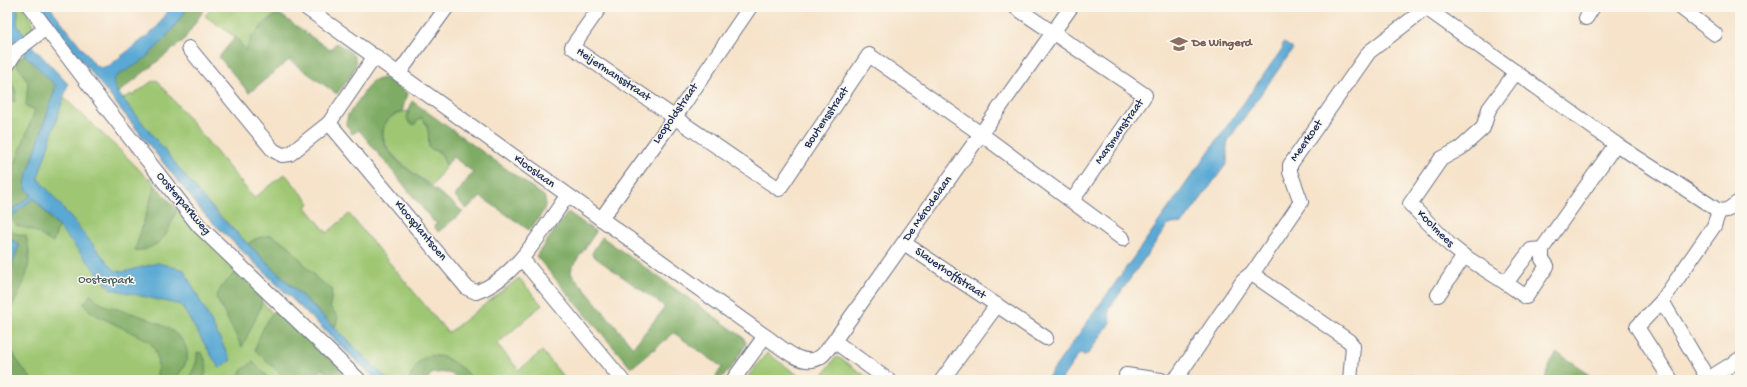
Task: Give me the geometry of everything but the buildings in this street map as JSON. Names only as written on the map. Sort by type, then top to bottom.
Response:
[{"type":"street","name":"Oosterparkweg","points":[[30,7],[199,226],[359,380]]},
{"type":"street","name":"Klooslaan","points":[[305,7],[399,73],[567,196],[765,336]]},
{"type":"street","points":[[399,73],[447,7]]},
{"type":"street","name":"Heijermansstraat","points":[[600,7],[572,47],[675,117]]},
{"type":"street","name":"Leopoldstraat","points":[[601,219],[675,117],[750,7]]},
{"type":"street","points":[[1015,7],[1052,34]]},
{"type":"street","name":"De Mérodelaan","points":[[765,336],[800,359],[810,361],[821,357],[904,243],[1071,7]]},
{"type":"street","points":[[1425,7],[1616,144],[1718,211],[1727,210],[1740,201]]},
{"type":"street","name":"Meerkoet","points":[[1172,380],[1178,376],[1243,281],[1252,274],[1301,202],[1290,172],[1290,166],[1369,52],[1425,7]]},
{"type":"street","points":[[1680,7],[1715,34]]},
{"type":"street","points":[[8,64],[16,51],[46,28]]},
{"type":"street","name":"Marsmanstraat","points":[[1052,34],[1145,95],[1072,201]]},
{"type":"street","points":[[189,48],[273,150],[282,155],[290,154],[329,123],[375,56]]},
{"type":"street","name":"Boutensstraat","points":[[675,117],[778,189],[869,55],[981,134]]},
{"type":"street","name":"Koolmees","points":[[1516,72],[1489,109],[1482,128],[1461,148],[1441,159],[1410,204],[1450,245],[1526,297],[1547,266],[1542,259],[1542,249]]},
{"type":"street","name":"Kloosplantsoen","points":[[329,123],[467,288],[476,292],[486,289],[522,259],[567,196]]},
{"type":"street","points":[[981,134],[1123,239]]},
{"type":"street","points":[[1506,283],[1531,250],[1542,249],[1616,144]]},
{"type":"street","points":[[1671,380],[1637,327],[1662,301],[1714,226],[1718,211]]},
{"type":"street","name":"Slauerhoffstraat","points":[[904,243],[1046,338]]},
{"type":"street","name":"Koolmees","points":[[1438,294],[1464,256]]},
{"type":"street","points":[[522,259],[622,380]]},
{"type":"street","points":[[1252,274],[1349,341],[1352,346],[1350,380]]},
{"type":"street","points":[[1662,301],[1708,380],[1740,359]]},
{"type":"street","name":"Slauerhoffstraat","points":[[942,380],[997,305]]},
{"type":"street","points":[[735,380],[765,336]]},
{"type":"street","points":[[834,341],[888,380]]},
{"type":"street","points":[[1126,375],[1161,380]]},
{"type":"green space","points":[[15,7],[23,7],[32,20],[33,28],[25,35],[17,25],[18,10]]},
{"type":"green space","points":[[188,7],[206,7],[183,41],[118,93],[113,85],[113,81],[116,76],[139,62],[160,44]]},
{"type":"green space","points":[[212,7],[269,7],[278,13],[262,25],[246,51],[235,37],[205,16]]},
{"type":"green space","points":[[278,13],[330,50],[336,43],[348,50],[354,56],[356,61],[354,71],[337,94],[289,60],[249,93],[219,57],[235,37],[246,50],[252,36]]},
{"type":"green space","name":"Oosterpark","points":[[7,44],[125,155],[148,179],[149,177],[155,187],[238,270],[235,273],[335,380],[7,380]]},
{"type":"green space","points":[[24,54],[56,86],[25,183],[26,189],[58,227],[53,243],[31,229],[17,226],[7,213],[7,186],[35,110],[26,106],[28,82],[16,63]]},
{"type":"green space","points":[[7,76],[16,91],[15,102],[7,99]]},
{"type":"green space","points":[[383,78],[407,93],[402,112],[392,116],[385,124],[383,129],[383,140],[385,145],[399,162],[463,212],[438,232],[434,226],[437,223],[433,221],[359,130],[352,134],[346,123],[348,115],[372,81]]},
{"type":"green space","points":[[157,80],[254,198],[285,174],[310,203],[306,207],[327,233],[349,214],[448,333],[519,278],[542,305],[497,344],[519,370],[542,351],[566,380],[474,380],[463,369],[412,373],[409,380],[388,380],[335,327],[337,323],[330,307],[332,289],[318,280],[288,246],[255,239],[248,244],[203,198],[123,99],[131,94],[132,96],[151,82]]},
{"type":"green space","points":[[412,101],[544,196],[544,210],[529,230],[481,197],[466,209],[455,196],[473,172],[453,157],[446,166],[441,153],[429,148],[428,131],[424,120],[421,117],[414,125],[409,123],[407,118]]},
{"type":"green space","points":[[409,111],[424,120],[429,132],[429,147],[441,153],[446,166],[432,186],[406,168],[390,151],[385,143],[383,133],[385,124],[389,118],[395,114]]},
{"type":"green space","points":[[155,185],[177,209],[167,233],[160,242],[145,249],[135,250]]},
{"type":"green space","points":[[568,212],[596,232],[572,267],[571,273],[633,347],[663,310],[664,306],[593,256],[592,253],[602,237],[743,337],[746,343],[745,346],[732,366],[724,375],[715,380],[722,367],[674,333],[631,368],[536,256]]},
{"type":"green space","points":[[7,226],[14,233],[26,236],[29,248],[29,259],[25,278],[7,317],[7,279],[19,245],[7,237]]},
{"type":"green space","points":[[271,235],[288,245],[318,280],[332,289],[330,307],[338,317],[335,327],[248,244],[255,239]]},
{"type":"green space","points":[[238,270],[263,295],[260,309],[242,347],[216,297],[222,286]]},
{"type":"green space","points":[[91,294],[100,303],[143,317],[170,329],[180,337],[186,347],[187,358],[184,367],[175,380],[156,380],[158,370],[157,359],[155,350],[149,341],[92,313],[84,304]]},
{"type":"green space","points":[[279,310],[353,380],[335,380],[322,368],[310,380],[287,380],[255,350],[268,320],[274,311]]},
{"type":"green space","points":[[7,339],[16,359],[32,380],[7,380]]},
{"type":"green space","points":[[197,352],[202,353],[207,366],[205,376],[203,380],[187,380],[196,363]]},
{"type":"green space","points":[[767,353],[805,380],[753,380],[748,376]]},
{"type":"green space","points":[[1557,353],[1580,367],[1595,380],[1545,380],[1549,364]]},
{"type":"green space","points":[[429,355],[445,357],[463,369],[474,380],[459,380],[453,375],[443,373],[431,374],[427,380],[409,380],[419,361]]},
{"type":"green space","points":[[836,357],[841,359],[871,380],[819,380]]},
{"type":"green space","points":[[253,362],[271,380],[241,380],[238,376],[241,371]]},
{"type":"water","points":[[7,7],[15,7],[18,10],[17,25],[33,47],[68,84],[38,178],[114,270],[123,272],[158,263],[184,270],[231,360],[219,368],[181,305],[111,289],[34,198],[7,220],[7,214],[32,195],[26,189],[25,183],[56,86],[24,54],[7,33]]},
{"type":"water","points":[[42,7],[50,7],[95,65],[101,68],[110,65],[156,29],[171,7],[188,7],[172,30],[153,51],[139,63],[113,80],[115,89],[220,217],[388,380],[376,380],[204,214],[76,53]]},
{"type":"water","points":[[1283,42],[1293,49],[1229,139],[1227,148],[1227,163],[1183,223],[1167,226],[1109,309],[1110,323],[1089,353],[1085,355],[1079,354],[1061,380],[1046,380],[1282,49]]},
{"type":"water","points":[[7,237],[19,245],[7,279],[7,268],[14,249],[7,244]]},
{"type":"place","name":"De Wingerd","points":[[1179,44]]}]
